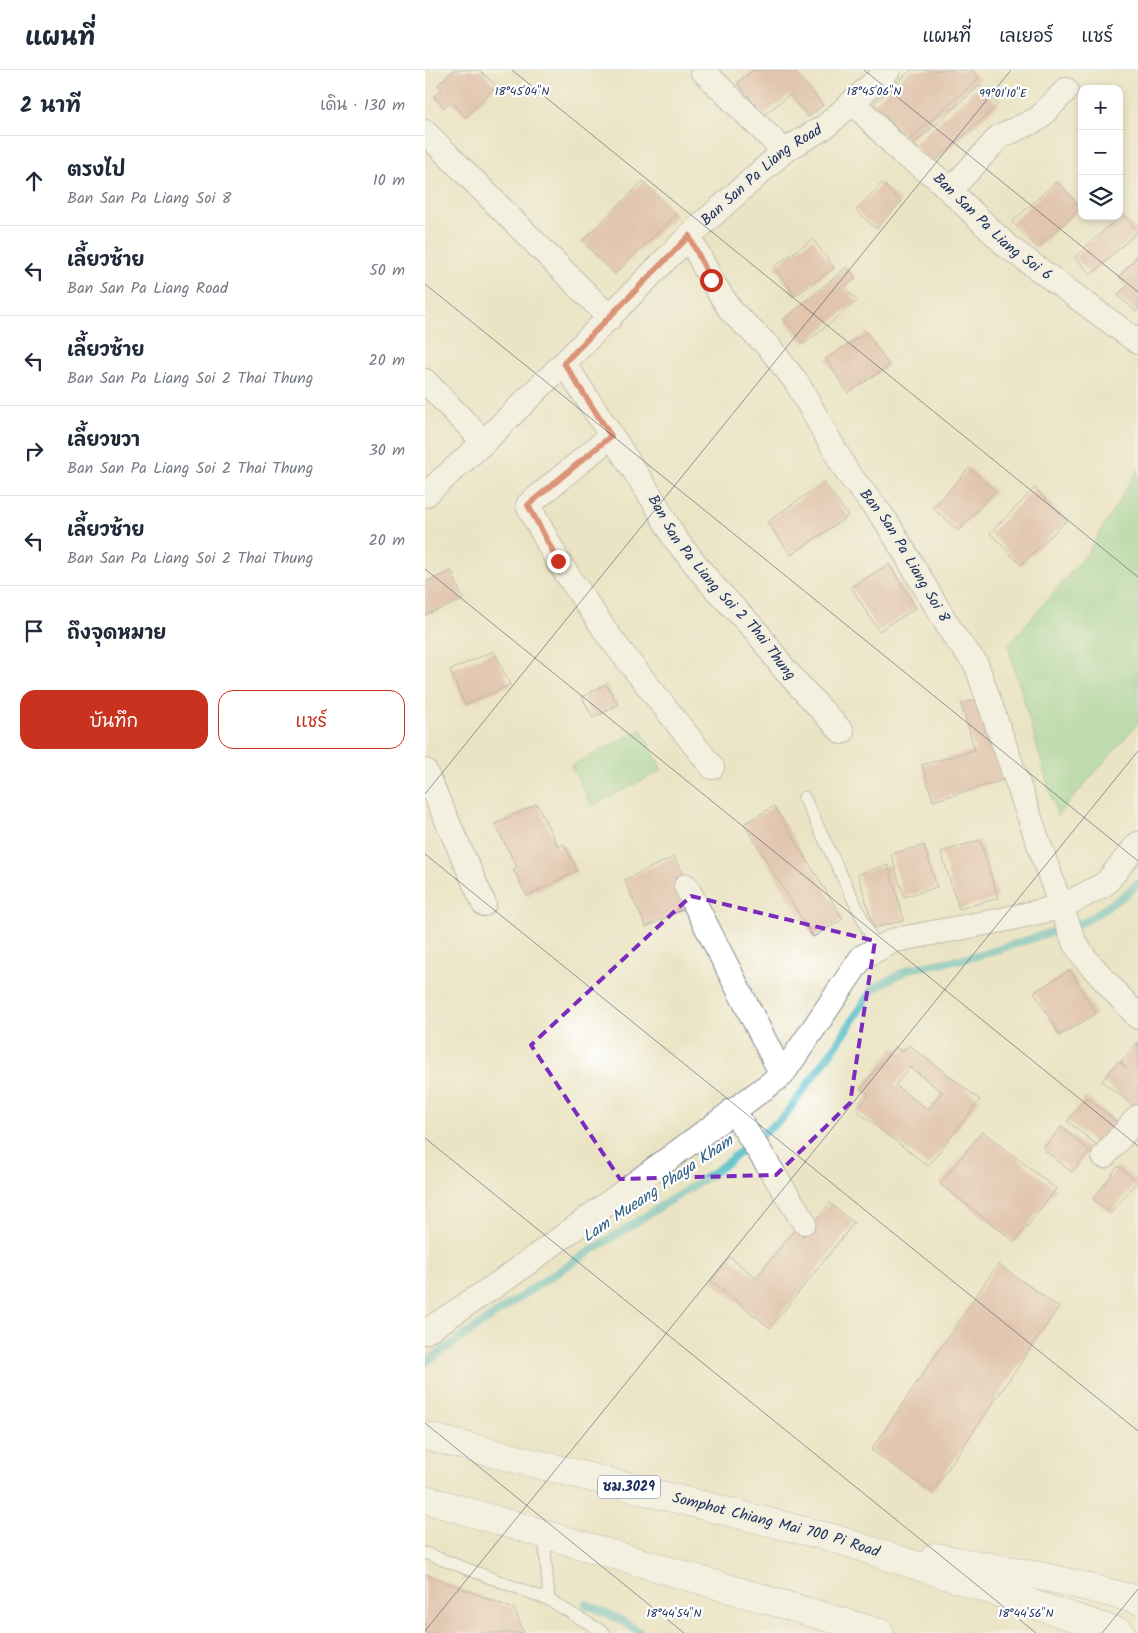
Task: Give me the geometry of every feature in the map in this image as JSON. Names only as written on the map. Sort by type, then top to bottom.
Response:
[{"type":"main road","name":"Somphot Chiang Mai 700 Pi Road","points":[[425,1436],[833,1538],[1121,1633]]},
{"type":"main road","points":[[425,1499],[879,1633]]},
{"type":"main road","points":[[833,1538],[1055,1579],[1138,1600]]},
{"type":"main road","points":[[783,1605],[852,1633]]},
{"type":"street","points":[[702,70],[784,151]]},
{"type":"street","name":"Ban San Pa Liang Road","points":[[425,496],[484,442],[689,236],[784,151],[826,126],[888,70]]},
{"type":"street","points":[[950,191],[999,137],[1038,119],[1066,90]]},
{"type":"street","name":"Ban San Pa Liang Soi 6","points":[[853,102],[903,153],[936,177],[1007,246],[1138,342]]},
{"type":"street","points":[[425,132],[609,318]]},
{"type":"street","name":"Ban San Pa Liang Soi 8","points":[[689,236],[711,280],[732,312],[769,347],[797,382],[847,472],[886,521],[954,636],[977,664],[1075,944],[1088,962],[1138,1017]]},
{"type":"street","name":"Ban San Pa Liang Soi 2 Thai Thung","points":[[564,363],[654,501],[675,539],[714,587],[757,632],[785,670],[842,732]]},
{"type":"street","points":[[425,381],[484,442]]},
{"type":"street","points":[[611,436],[528,505],[558,561],[611,639],[712,767]]},
{"type":"street","points":[[425,772],[484,904]]},
{"type":"street","points":[[425,1332],[738,1119],[782,1074],[862,957],[895,940],[1002,920],[1064,914],[1105,884],[1138,844]]},
{"type":"street","points":[[686,886],[782,1074]]},
{"type":"street","points":[[1104,1156],[1138,1117]]},
{"type":"street","points":[[738,1119],[804,1222]]},
{"type":"lane","points":[[804,797],[877,949]]},
{"type":"lane","points":[[544,1534],[549,1600]]},
{"type":"lane","points":[[425,1553],[549,1600],[605,1633]]},
{"type":"highlighted area","points":[[691,896],[875,941],[850,1103],[776,1175],[620,1179],[531,1045]]},
{"type":"green space","points":[[1138,469],[1138,723],[1057,816],[1008,646],[1088,552]]},
{"type":"green space","points":[[641,729],[662,770],[592,806],[571,766]]},
{"type":"building","points":[[453,70],[480,70],[496,86],[466,117],[451,102],[445,108],[434,97],[442,89],[438,85]]},
{"type":"building","points":[[753,70],[794,70],[823,105],[808,117],[789,95],[764,115],[737,83]]},
{"type":"building","points":[[911,70],[972,70],[979,78],[908,141],[874,103]]},
{"type":"building","points":[[980,85],[998,105],[932,164],[914,144]]},
{"type":"building","points":[[643,181],[676,215],[615,274],[582,241]]},
{"type":"building","points":[[1057,181],[1078,205],[1078,211],[1037,248],[1012,222]]},
{"type":"building","points":[[882,183],[901,202],[876,229],[856,210]]},
{"type":"building","points":[[1123,215],[1138,231],[1091,275],[1075,257],[1115,220],[1123,220]]},
{"type":"building","points":[[813,239],[834,268],[795,296],[774,266]]},
{"type":"building","points":[[1138,255],[1138,310],[1136,312],[1118,295],[1128,285],[1119,277]]},
{"type":"building","points":[[847,267],[856,278],[845,287],[857,301],[804,344],[784,319]]},
{"type":"building","points":[[867,332],[889,366],[848,393],[826,359]]},
{"type":"building","points":[[969,468],[995,491],[959,531],[933,508]]},
{"type":"building","points":[[824,482],[848,516],[791,555],[767,522]]},
{"type":"building","points":[[1035,488],[1067,520],[1021,565],[990,533]]},
{"type":"building","points":[[889,564],[916,608],[879,631],[851,587]]},
{"type":"building","points":[[452,571],[463,600],[425,615],[425,582]]},
{"type":"building","points":[[494,651],[510,685],[465,705],[450,670]]},
{"type":"building","points":[[606,684],[618,705],[593,718],[582,697]]},
{"type":"building","points":[[983,698],[1007,779],[933,801],[922,765],[975,750],[961,704]]},
{"type":"building","points":[[537,804],[558,847],[564,844],[577,871],[527,896],[513,869],[517,867],[495,824]]},
{"type":"building","points":[[774,806],[843,919],[813,937],[744,824]]},
{"type":"building","points":[[980,840],[998,898],[959,909],[941,852]]},
{"type":"building","points":[[924,845],[937,887],[904,897],[891,854]]},
{"type":"building","points":[[674,857],[685,880],[673,885],[684,909],[646,927],[624,880]]},
{"type":"building","points":[[888,865],[904,920],[874,928],[858,874]]},
{"type":"building","points":[[1070,970],[1096,1014],[1060,1035],[1034,992]]},
{"type":"building","points":[[1138,1042],[1138,1105],[1136,1108],[1102,1081],[1118,1061],[1126,1068],[1121,1062]]},
{"type":"building","points":[[909,1045],[980,1100],[928,1166],[857,1111],[869,1095],[861,1089],[894,1046],[902,1052]],"holes":[[[910,1067],[942,1092],[928,1110],[895,1085]]]},
{"type":"building","points":[[1086,1097],[1121,1125],[1102,1149],[1067,1121]]},
{"type":"building","points":[[1061,1127],[1090,1151],[1072,1172],[1043,1149]]},
{"type":"building","points":[[982,1131],[1056,1189],[1015,1242],[940,1184]]},
{"type":"building","points":[[1118,1166],[1137,1181],[1111,1213],[1093,1199]]},
{"type":"building","points":[[830,1203],[854,1223],[770,1328],[711,1281],[730,1257],[756,1278],[795,1229],[803,1236]]},
{"type":"building","points":[[998,1264],[1059,1307],[932,1492],[871,1450]]},
{"type":"building","points":[[425,1574],[514,1609],[524,1633],[425,1633]]},
{"type":"waterway","name":"Lam Mueang Phaya Kham","points":[[425,1363],[542,1282],[715,1172],[784,1117],[834,1048],[873,989],[909,969],[978,956],[1086,921],[1125,895],[1138,883]]},
{"type":"waterway","points":[[586,1604],[623,1621],[641,1633]]},
{"type":"route","points":[[558,561],[528,505],[611,436],[564,363],[689,236],[711,280]]}]
